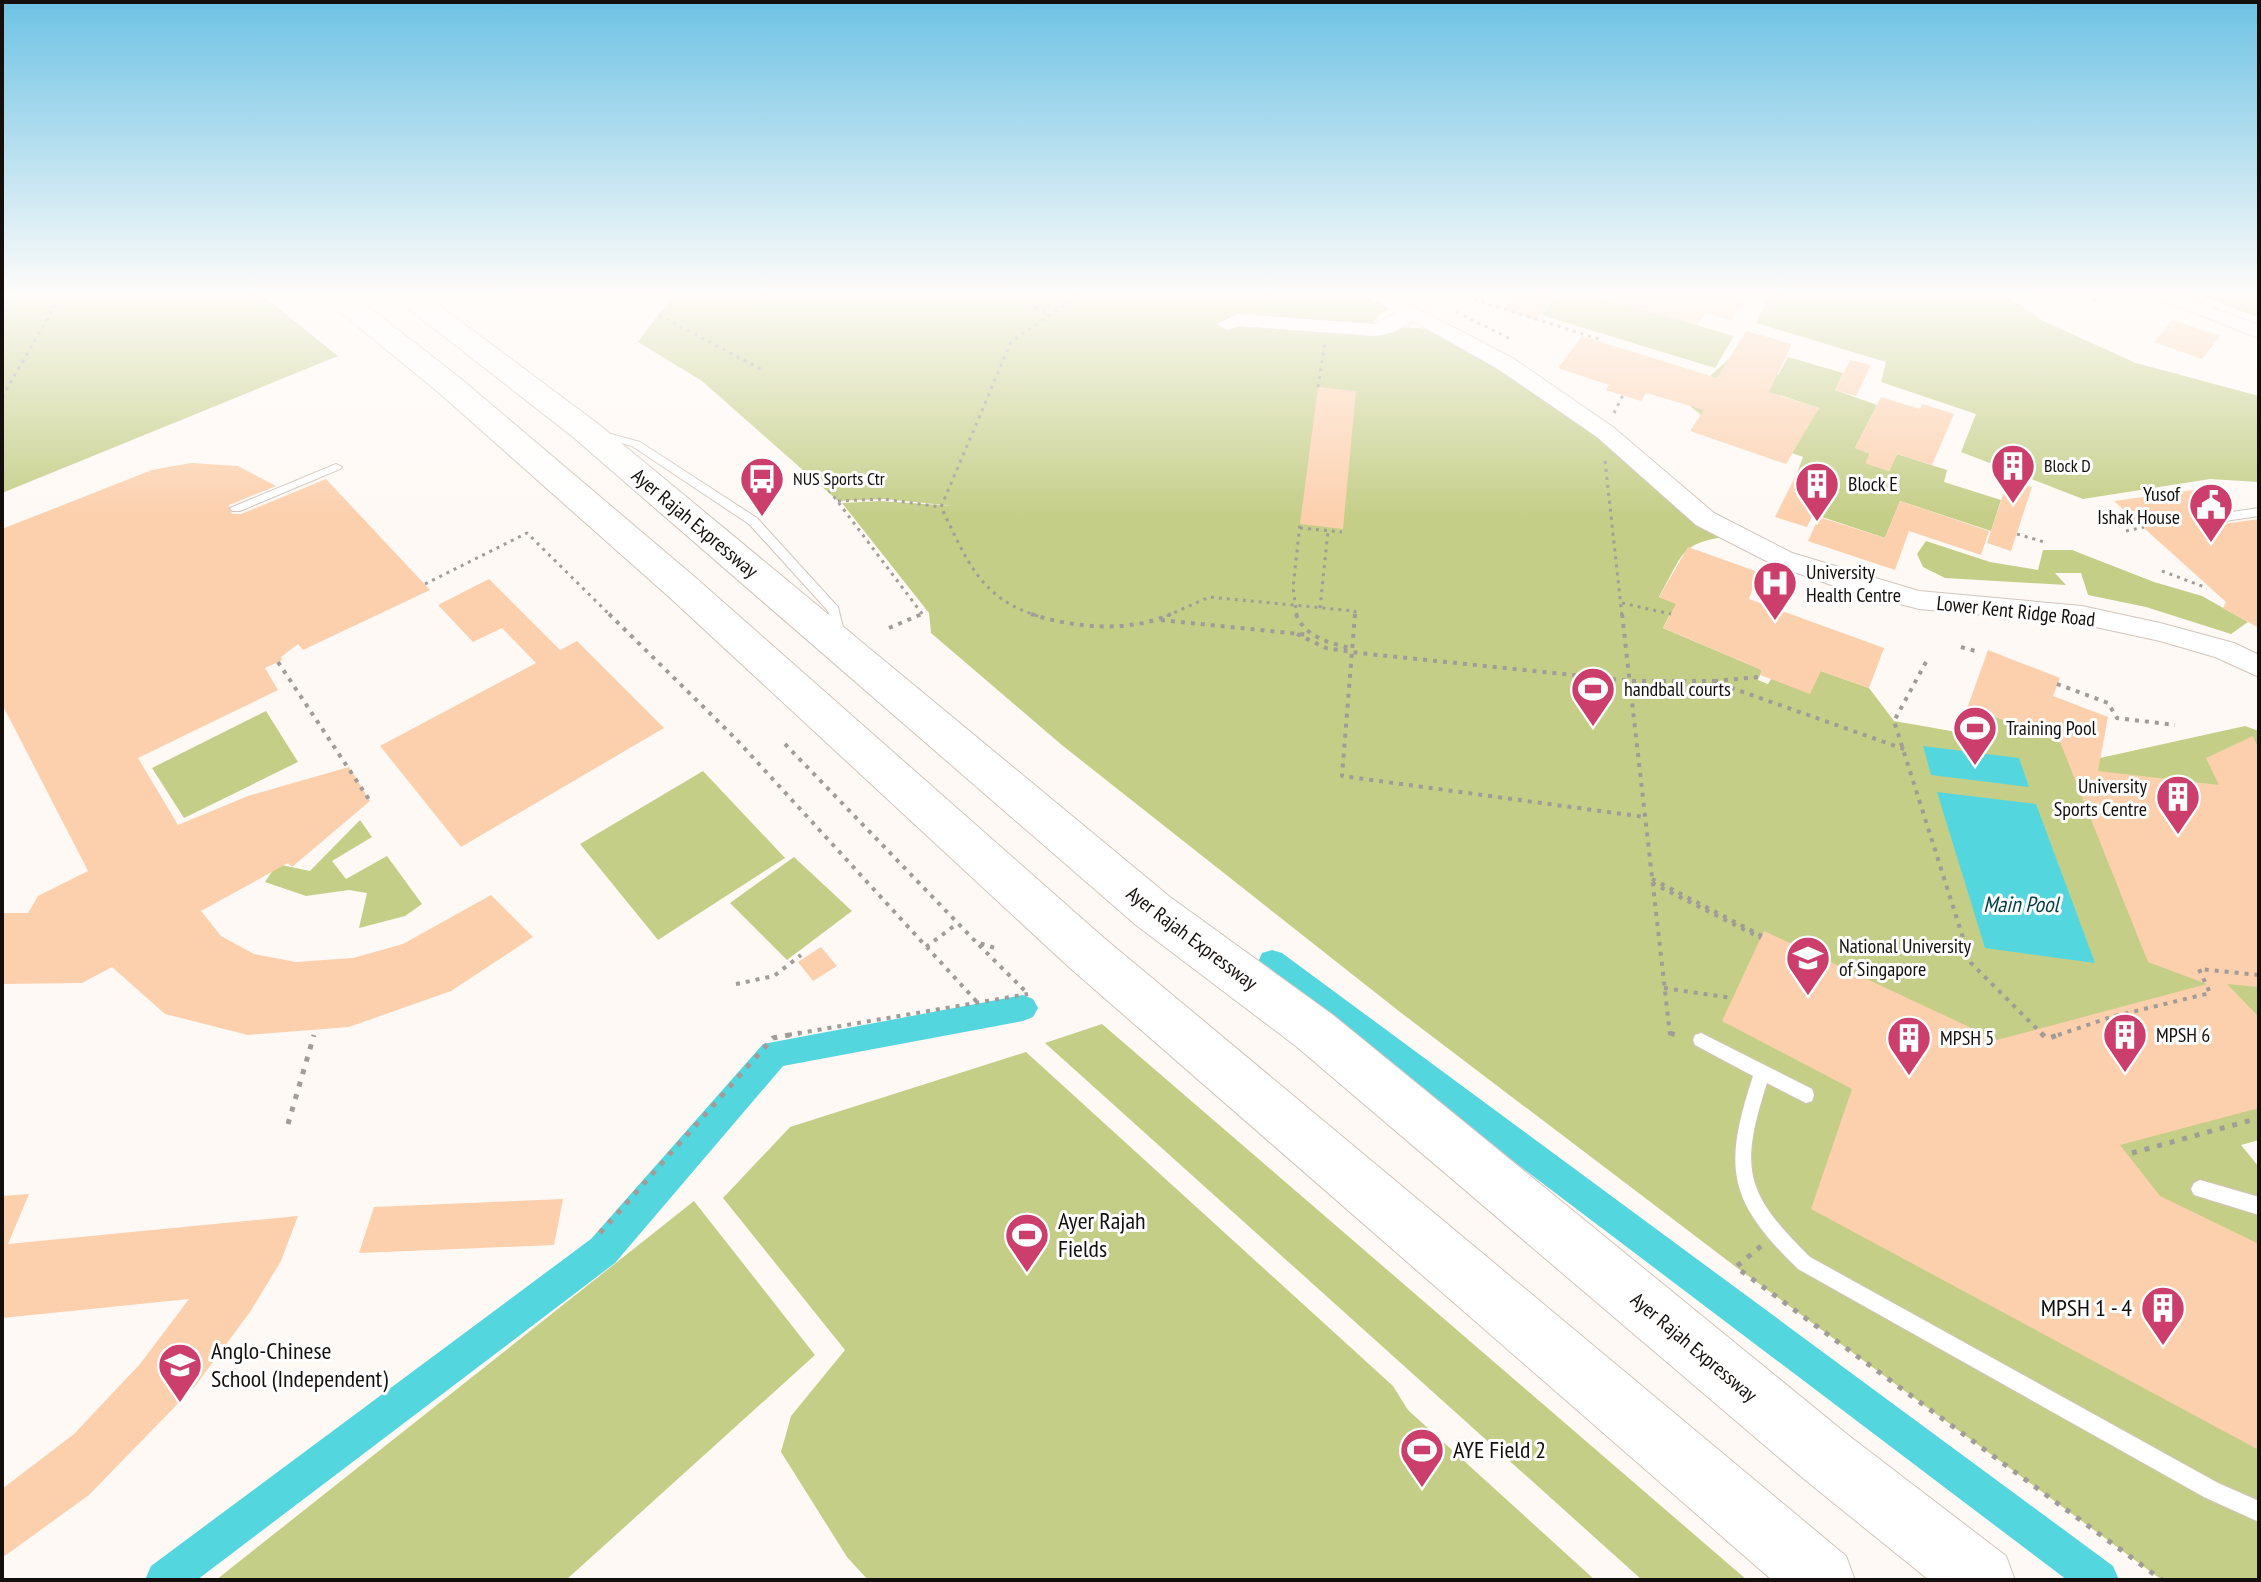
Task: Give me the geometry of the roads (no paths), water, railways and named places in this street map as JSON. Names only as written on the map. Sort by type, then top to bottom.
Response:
[{"type":"highway","points":[[427,368],[694,597],[1087,953],[1822,1580]]},
{"type":"highway","name":"Ayer Rajah Expressway","points":[[503,368],[865,637],[1153,911],[1315,1031],[1826,1457],[1982,1580]]},
{"type":"street","name":"Lower Kent Ridge Road","points":[[1512,368],[1605,432],[1705,519],[1783,559],[1849,582],[1919,600],[2082,615],[2160,632],[2224,650],[2259,667]]},
{"type":"lane","points":[[236,508],[336,467]]},
{"type":"lane","points":[[2225,517],[2259,512]]},
{"type":"lane","points":[[1701,1040],[1806,1095]]},
{"type":"lane","points":[[1762,1073],[1743,1130],[1741,1156],[1744,1184],[1774,1235],[1804,1263],[2211,1490],[2259,1512]]},
{"type":"lane","points":[[2200,1189],[2259,1206]]},
{"type":"water","name":"Training Pool","points":[[1923,746],[2019,758],[2029,787],[1931,775]]},
{"type":"water","name":"Main Pool","points":[[1937,792],[2036,804],[2095,963],[1985,948]]},
{"type":"waterway","points":[[1272,962],[2099,1580]]},
{"type":"waterway","points":[[165,1580],[603,1251],[774,1054],[1023,1008]]},
{"type":"place","name":"Block D","points":[[2013,505]]},
{"type":"place","name":"NUS Sports Ctr","points":[[762,518]]},
{"type":"place","name":"Block E","points":[[1817,523]]},
{"type":"place","name":"Yusof Ishak House","points":[[2211,544]]},
{"type":"place","name":"University Health Centre","points":[[1775,622]]},
{"type":"place","name":"handball courts","points":[[1593,728]]},
{"type":"place","name":"Training Pool","points":[[1975,767]]},
{"type":"place","name":"University Sports Centre","points":[[2178,836]]},
{"type":"place","name":"National University of Singapore","points":[[1808,997]]},
{"type":"place","name":"MPSH 6","points":[[2125,1074]]},
{"type":"place","name":"MPSH 5","points":[[1909,1077]]},
{"type":"place","name":"Ayer Rajah Fields","points":[[1027,1274]]},
{"type":"place","name":"MPSH 1 - 4","points":[[2163,1347]]},
{"type":"place","name":"Anglo-Chinese School (Independent)","points":[[180,1404]]},
{"type":"place","name":"AYE Field 2","points":[[1422,1489]]}]
